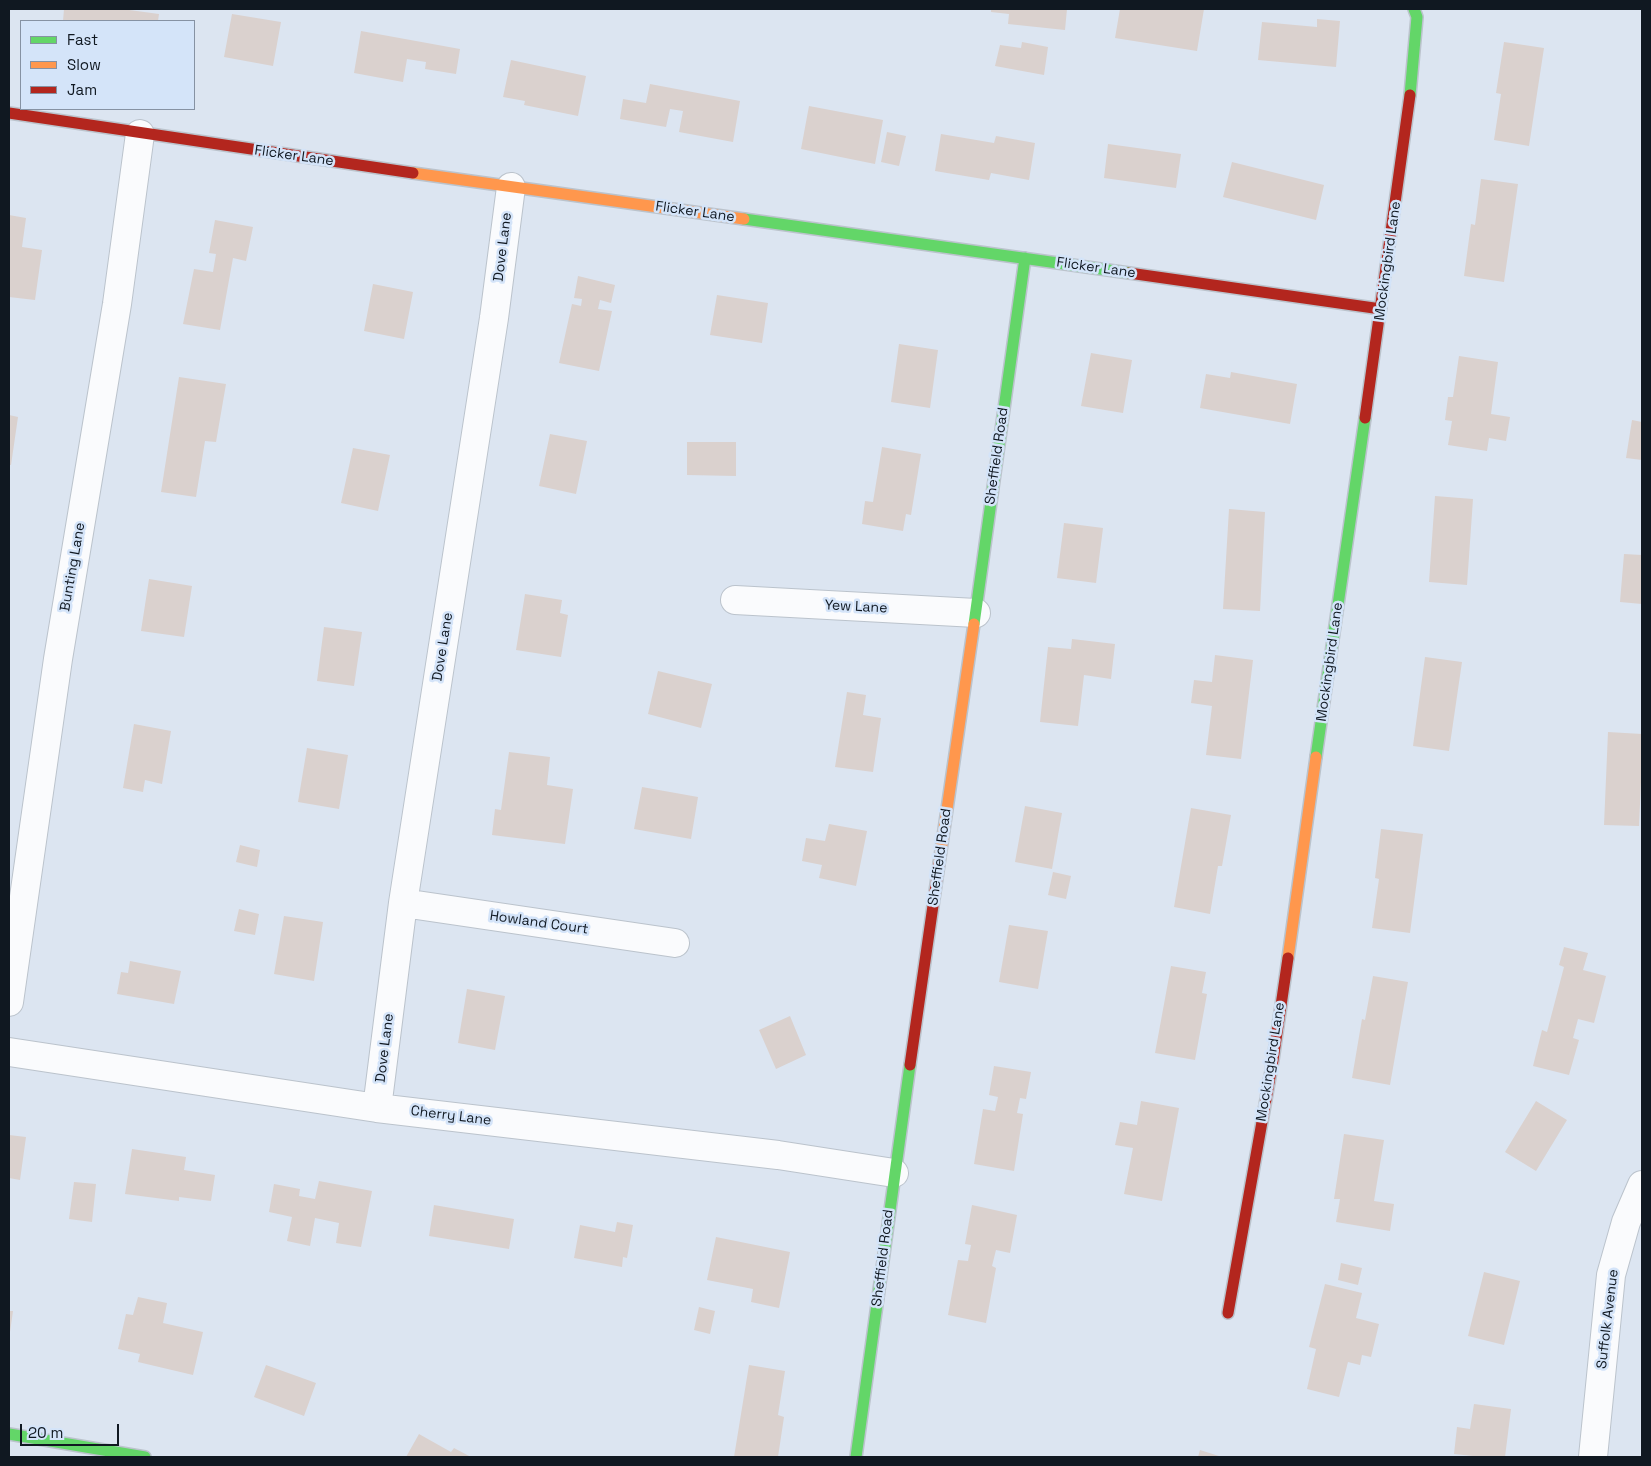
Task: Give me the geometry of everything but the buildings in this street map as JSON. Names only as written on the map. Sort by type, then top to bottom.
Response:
[{"type":"street","name":"Mockingbird Lane","points":[[1228,1313],[1273,1060],[1381,309],[1409,108],[1417,17],[1414,9]]},
{"type":"street","name":"Flicker Lane","points":[[9,113],[140,134],[511,187],[1381,309]]},
{"type":"street","name":"Bunting Lane","points":[[9,1002],[58,659],[117,304],[140,134]]},
{"type":"street","name":"Dove Lane","points":[[377,1108],[403,903],[494,318],[511,187]]},
{"type":"street","name":"Sheffield Road","points":[[856,1457],[894,1173],[976,613],[1025,258]]},
{"type":"street","name":"Yew Lane","points":[[735,600],[976,613]]},
{"type":"street","name":"Howland Court","points":[[403,903],[675,943]]},
{"type":"street","name":"Cherry Lane","points":[[9,1052],[377,1108],[778,1155],[894,1173]]},
{"type":"street","name":"Suffolk Avenue","points":[[1593,1457],[1611,1275],[1626,1222],[1642,1186]]},
{"type":"street","points":[[9,1434],[145,1457]]},
{"type":"traffic: fast","points":[[1410,95],[1417,17],[1414,9]]},
{"type":"traffic: fast","points":[[744,219],[1129,273]]},
{"type":"traffic: fast","points":[[974,624],[1025,258]]},
{"type":"traffic: fast","points":[[1316,757],[1365,418]]},
{"type":"traffic: fast","points":[[856,1457],[910,1065]]},
{"type":"traffic: fast","points":[[9,1434],[145,1457]]},
{"type":"traffic: slow","points":[[413,173],[744,219]]},
{"type":"traffic: slow","points":[[939,864],[974,624]]},
{"type":"traffic: slow","points":[[1288,958],[1316,757]]},
{"type":"traffic: jam","points":[[1365,418],[1410,95]]},
{"type":"traffic: jam","points":[[9,113],[413,173]]},
{"type":"traffic: jam","points":[[1129,273],[1381,309]]},
{"type":"traffic: jam","points":[[910,1065],[939,864]]},
{"type":"traffic: jam","points":[[1228,1313],[1273,1060],[1288,958]]}]
